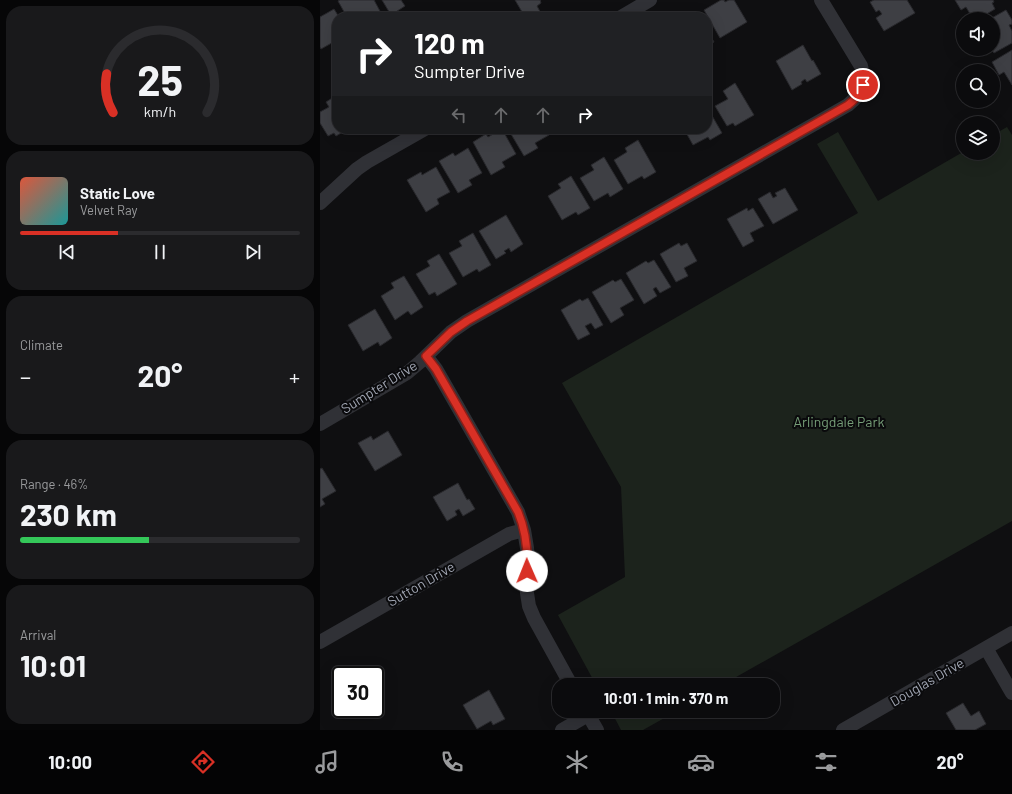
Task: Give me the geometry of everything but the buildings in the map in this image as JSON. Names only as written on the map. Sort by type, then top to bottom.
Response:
[{"type":"street","points":[[629,12],[650,0]]},
{"type":"street","name":"Sumpter Drive","points":[[320,424],[398,379],[413,368],[451,332],[467,321],[848,105],[857,98],[863,85],[864,75],[822,0]]},
{"type":"street","points":[[320,203],[357,169],[416,134]]},
{"type":"street","points":[[426,356],[436,369],[518,512],[524,530],[527,548],[527,593],[529,606],[567,678]]},
{"type":"street","name":"Sutton Drive","points":[[320,642],[510,534],[524,530]]},
{"type":"street","name":"Douglas Drive","points":[[842,730],[1012,633]]},
{"type":"street","points":[[986,648],[1012,693]]},
{"type":"street","points":[[562,730],[580,718]]},
{"type":"street","points":[[590,718],[597,730]]},
{"type":"green space","name":"Arlingdale Park","points":[[1007,127],[1012,135],[1012,521],[734,678],[592,678],[558,615],[625,577],[621,487],[562,383],[858,213],[817,144],[838,132],[878,201],[956,156],[956,160],[1000,160],[1000,131]]},
{"type":"green space","points":[[615,718],[664,718],[643,730],[621,730]]},
{"type":"route","points":[[527,571],[528,560],[526,539],[518,512],[436,369],[426,356],[451,332],[467,321],[848,105],[857,98],[863,85]]}]
